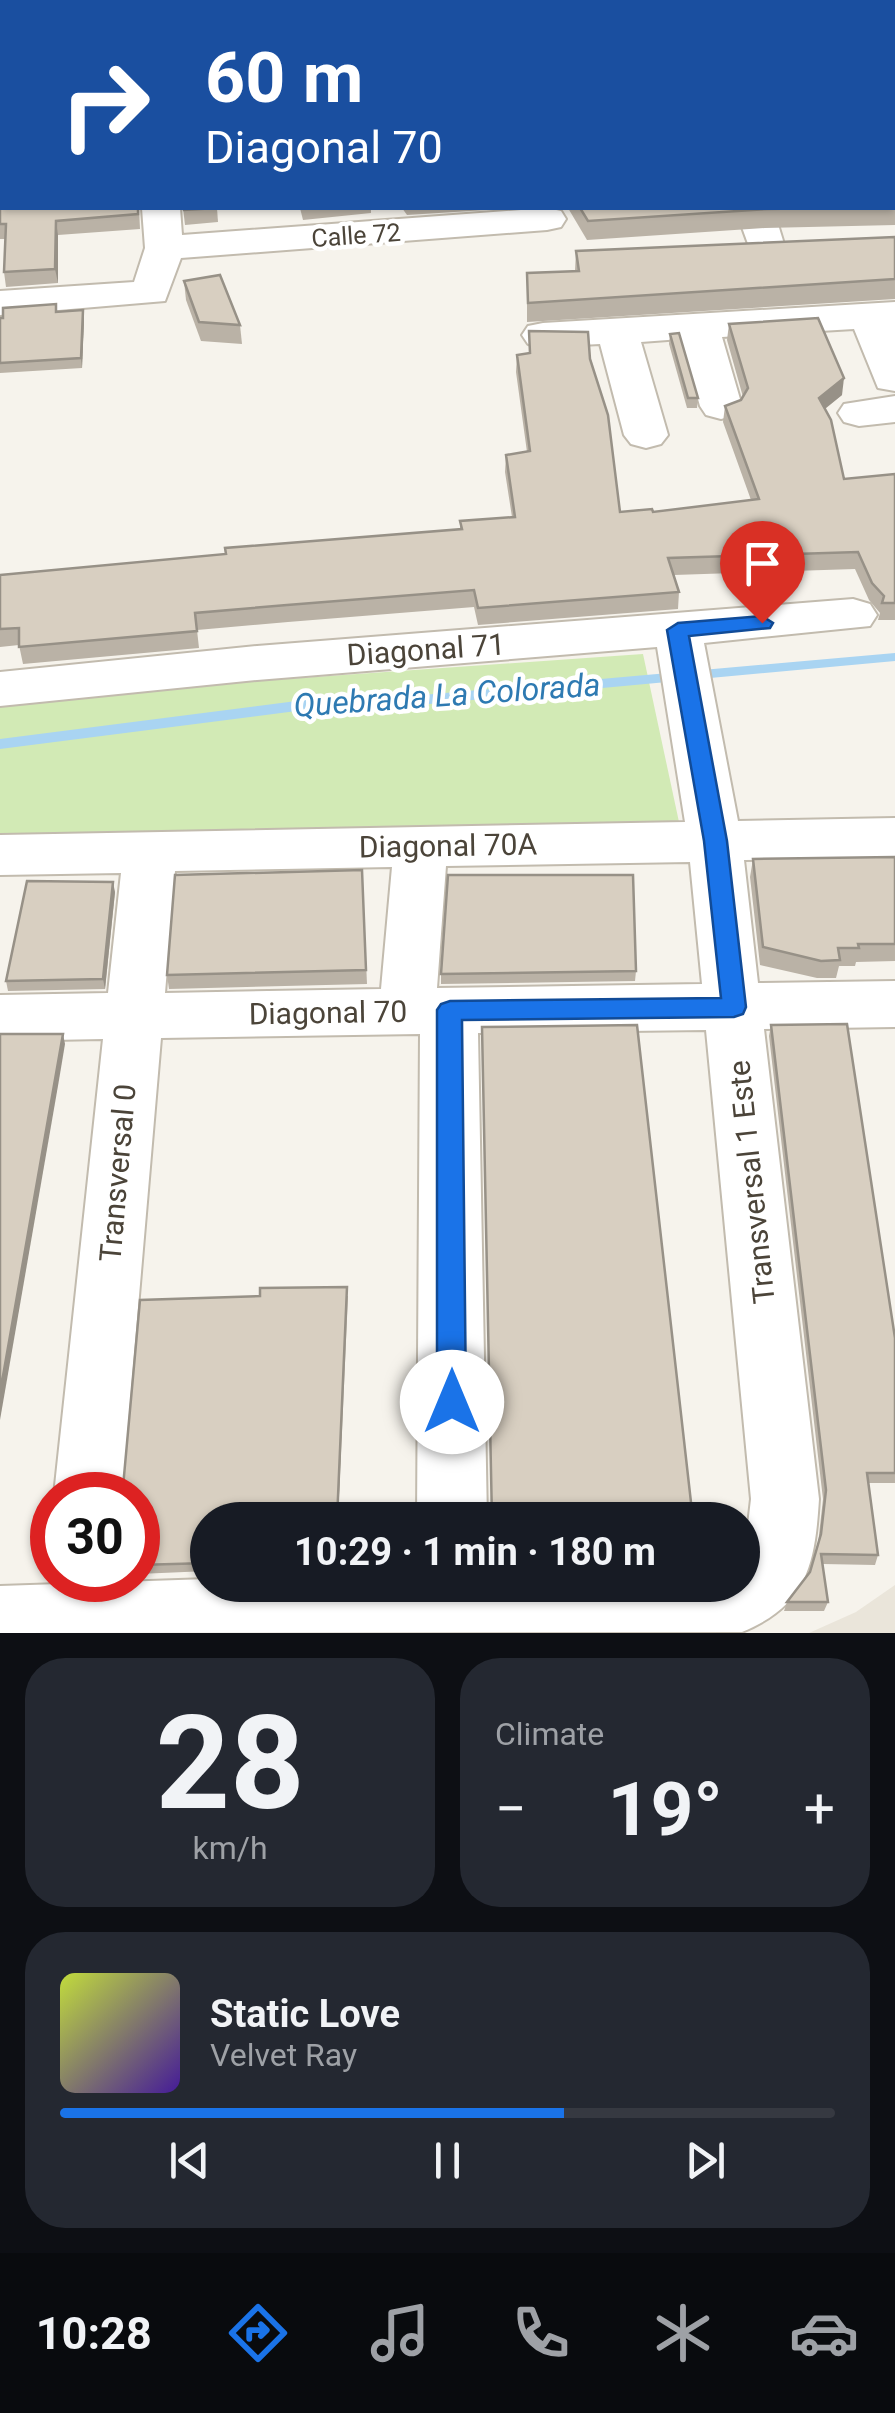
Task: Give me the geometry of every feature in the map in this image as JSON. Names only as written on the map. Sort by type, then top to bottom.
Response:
[{"type":"street","points":[[0,303],[151,293],[164,248],[161,210]]},
{"type":"street","name":"Calle 72","points":[[164,248],[551,224]]},
{"type":"street","points":[[543,335],[886,315]]},
{"type":"street","points":[[882,401],[874,327],[886,315]]},
{"type":"street","points":[[698,326],[721,406]]},
{"type":"street","points":[[617,330],[646,435]]},
{"type":"street","name":"Diagonal 71","points":[[0,689],[257,663],[680,644],[853,615]]},
{"type":"street","name":"Transversal 1 Este","points":[[680,644],[716,841],[785,1499],[780,1557],[760,1578]]},
{"type":"street","name":"Diagonal 70A","points":[[0,855],[895,838]]},
{"type":"street","points":[[421,847],[451,1502]]},
{"type":"street","name":"Transversal 0","points":[[90,1472],[150,852]]},
{"type":"street","name":"Diagonal 70","points":[[0,1018],[895,1004]]},
{"type":"street","points":[[160,1598],[190,1598]]},
{"type":"street","points":[[0,1622],[69,1602]]},
{"type":"shaded area","points":[[895,1585],[895,1633],[809,1633],[856,1612]]},
{"type":"green space","points":[[643,654],[679,822],[516,828],[0,834],[0,699]]},
{"type":"building","points":[[0,210],[138,210],[138,214],[56,221],[55,269],[4,272],[6,224],[0,224]]},
{"type":"building","points":[[581,210],[752,210],[588,221]]},
{"type":"building","points":[[895,237],[895,279],[528,303],[527,273],[579,271],[576,251]]},
{"type":"building","points":[[220,275],[240,325],[199,322],[184,281]]},
{"type":"building","points":[[56,304],[56,312],[83,310],[81,358],[0,363],[3,308]]},
{"type":"building","points":[[818,318],[844,378],[819,398],[831,420],[844,479],[895,474],[895,603],[882,603],[884,596],[872,583],[858,552],[668,558],[679,592],[478,608],[474,590],[287,605],[195,613],[197,631],[19,647],[19,628],[0,629],[0,575],[226,554],[225,548],[462,529],[460,521],[515,517],[506,455],[530,451],[517,355],[530,353],[529,331],[588,332],[590,359],[608,415],[620,512],[653,512],[759,499],[725,406],[741,400],[748,388],[729,324]]},
{"type":"building","points":[[679,333],[698,398],[688,398],[670,334]]},
{"type":"building","points":[[895,857],[895,944],[838,948],[840,960],[821,961],[763,947],[753,859]]},
{"type":"building","points":[[362,870],[366,970],[167,975],[175,875]]},
{"type":"building","points":[[448,875],[633,875],[636,971],[441,974]]},
{"type":"building","points":[[27,881],[113,882],[103,979],[6,981]]},
{"type":"building","points":[[847,1024],[895,1338],[895,1473],[867,1473],[878,1555],[821,1554],[828,1602],[787,1602],[810,1572],[821,1534],[826,1490],[771,1025]]},
{"type":"building","points":[[637,1025],[691,1502],[492,1502],[482,1027]]},
{"type":"building","points":[[0,1034],[63,1034],[0,1393]]},
{"type":"building","points":[[347,1287],[338,1502],[190,1502],[190,1564],[160,1564],[160,1472],[124,1472],[140,1300],[260,1296],[260,1288]]},
{"type":"waterway","name":"Quebrada La Colorada","points":[[0,744],[312,704],[354,706],[895,657]]},
{"type":"route","points":[[452,1402],[450,1010],[734,1007],[716,841],[678,630],[762,623]]}]
